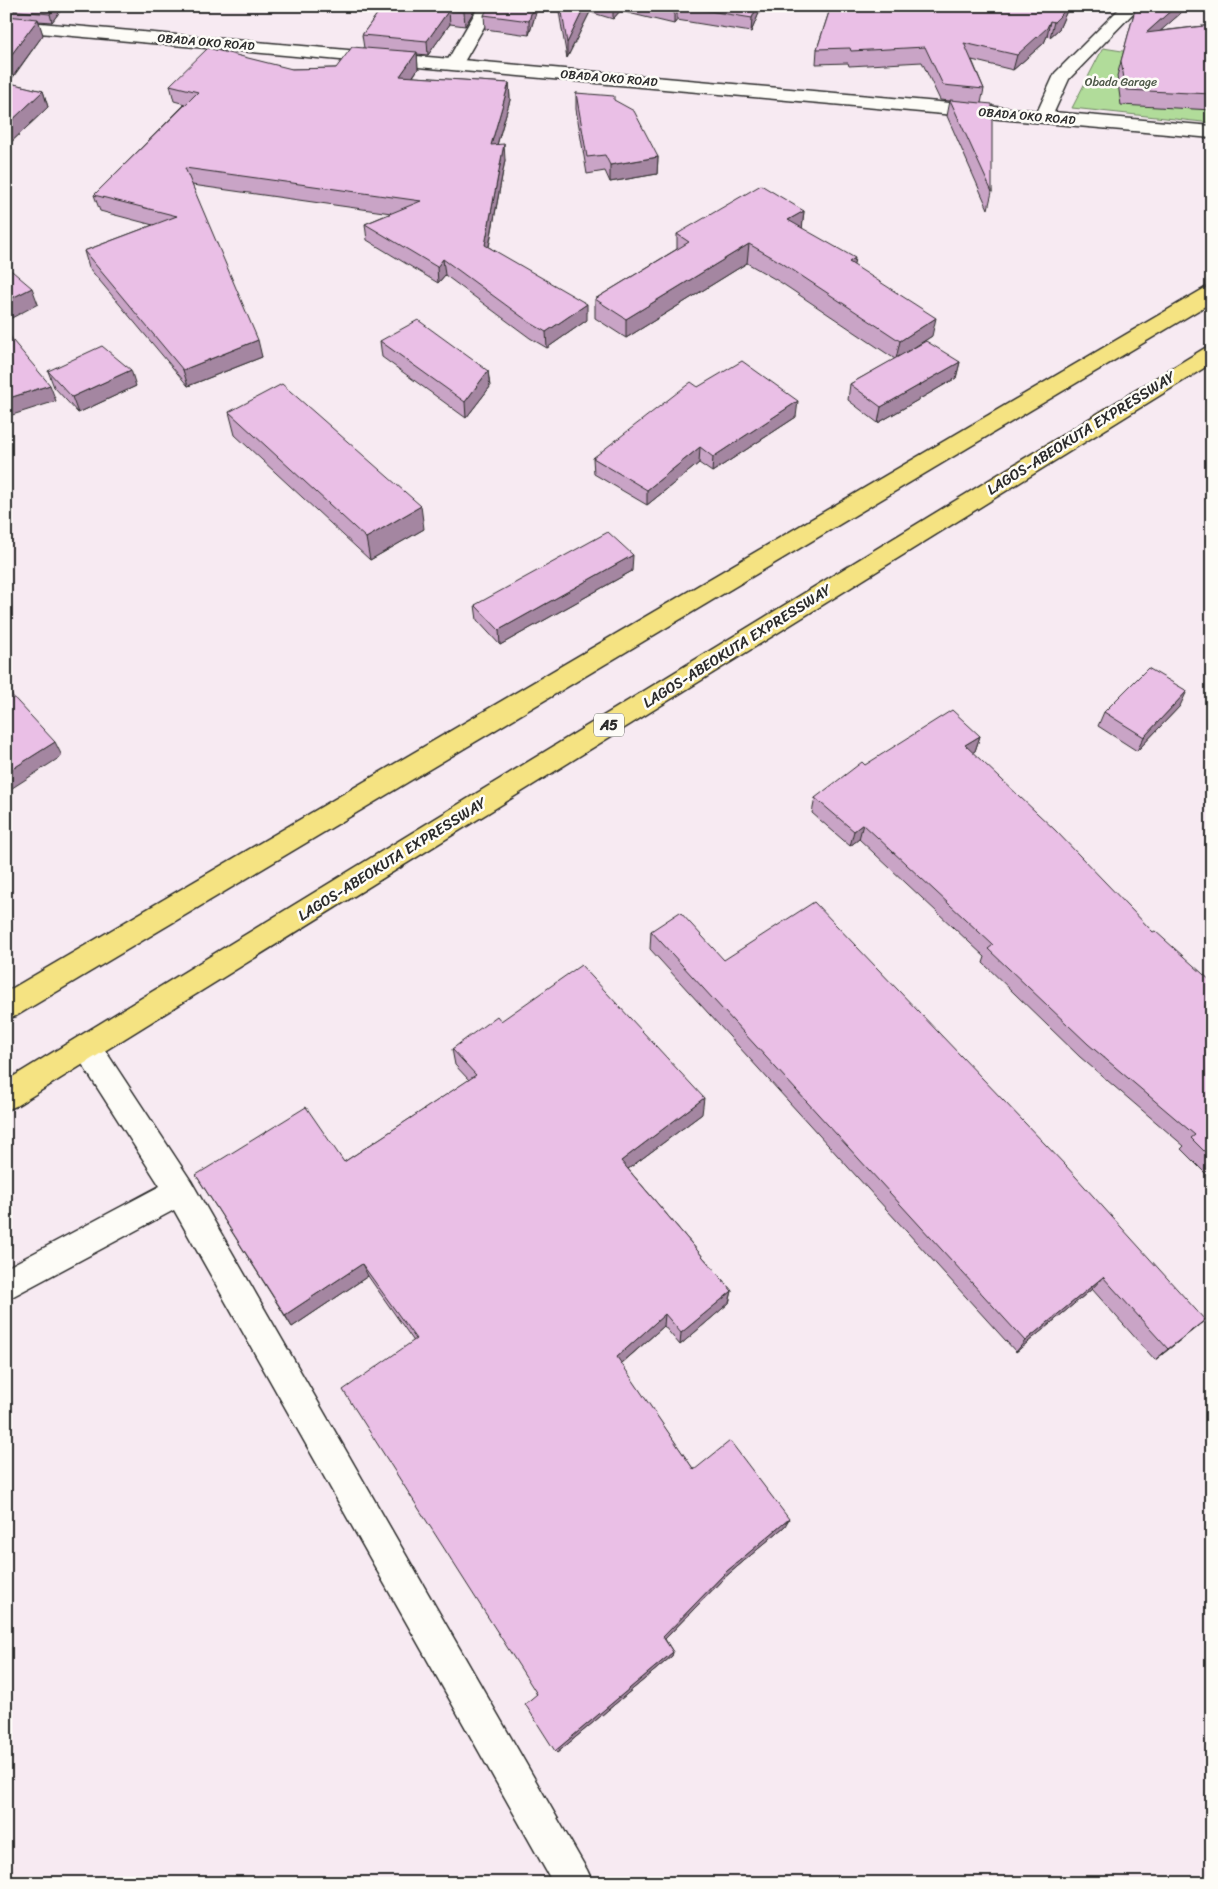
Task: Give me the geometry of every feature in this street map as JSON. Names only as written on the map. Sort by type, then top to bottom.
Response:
[{"type":"highway","points":[[6,1007],[1212,293]]},
{"type":"highway","name":"LAGOS-ABEOKUTA EXPRESSWAY","points":[[6,1097],[1212,352]]},
{"type":"main road","points":[[455,64],[488,6]]},
{"type":"main road","points":[[1044,117],[1061,76],[1132,6]]},
{"type":"main road","name":"OBADA OKO ROAD","points":[[6,25],[1212,132]]},
{"type":"main road","points":[[87,1047],[180,1191],[574,1883]]},
{"type":"main road","points":[[6,1285],[180,1191]]},
{"type":"green space","name":"Obada Garage","points":[[1103,48],[1212,65],[1212,123],[1072,108]]},
{"type":"building","points":[[12,6],[55,6],[50,14],[9,10]]},
{"type":"building","points":[[383,6],[467,6],[464,12],[449,10],[427,41],[362,35]]},
{"type":"building","points":[[489,6],[533,6],[529,21],[484,15]]},
{"type":"building","points":[[561,6],[585,6],[567,43]]},
{"type":"building","points":[[660,6],[677,6],[674,10]]},
{"type":"building","points":[[679,6],[757,6],[752,18]]},
{"type":"building","points":[[831,6],[1066,6],[1062,14],[1054,22],[1050,21],[1047,28],[1017,55],[964,43],[984,89],[943,85],[925,47],[851,51],[850,48],[817,49]]},
{"type":"building","points":[[1136,6],[1176,6],[1146,33],[1212,25],[1212,94],[1126,90],[1121,61]]},
{"type":"building","points":[[6,16],[38,19],[6,62]]},
{"type":"building","points":[[352,47],[417,52],[400,76],[509,83],[491,145],[504,144],[485,245],[587,304],[546,332],[529,322],[443,259],[437,267],[365,224],[421,201],[185,168],[258,340],[183,370],[84,251],[177,216],[94,195],[198,92],[170,85],[208,48],[292,69],[336,68]]},
{"type":"building","points":[[6,82],[43,91],[6,126]]},
{"type":"building","points":[[576,93],[614,96],[614,100],[634,111],[658,157],[610,165],[605,155],[587,157]]},
{"type":"building","points":[[950,100],[992,104],[992,192]]},
{"type":"building","points":[[761,185],[804,211],[788,220],[855,258],[849,262],[936,318],[900,341],[782,263],[749,244],[626,319],[595,299],[689,242],[677,234]]},
{"type":"building","points":[[6,266],[32,288],[6,301]]},
{"type":"building","points":[[418,320],[488,371],[465,402],[380,341]]},
{"type":"building","points":[[6,328],[13,341],[50,385],[6,399]]},
{"type":"building","points":[[926,341],[960,362],[881,407],[850,384]]},
{"type":"building","points":[[102,346],[131,370],[72,397],[48,371]]},
{"type":"building","points":[[742,361],[798,401],[713,457],[700,447],[647,490],[593,458],[691,382],[698,387]]},
{"type":"building","points":[[282,384],[421,506],[366,538],[229,412]]},
{"type":"building","points":[[608,532],[633,555],[499,630],[475,605]]},
{"type":"building","points":[[1148,668],[1187,691],[1144,737],[1104,712]]},
{"type":"building","points":[[6,689],[55,742],[6,773]]},
{"type":"building","points":[[952,710],[980,736],[965,745],[1055,830],[1153,932],[1155,931],[1212,982],[1212,1159],[1191,1138],[1195,1135],[1088,1044],[988,949],[993,945],[863,824],[854,831],[815,798],[862,762],[865,765]]},
{"type":"building","points":[[814,902],[1066,1166],[1205,1320],[1168,1349],[1103,1277],[1025,1341],[651,931],[680,912],[724,960]]},
{"type":"building","points":[[581,965],[704,1098],[621,1161],[732,1291],[681,1333],[665,1314],[617,1357],[694,1470],[730,1441],[789,1519],[727,1571],[663,1637],[673,1652],[555,1751],[525,1704],[537,1694],[343,1390],[416,1339],[362,1264],[285,1315],[196,1175],[306,1107],[344,1162],[476,1075],[452,1049],[497,1016],[501,1021]]}]
